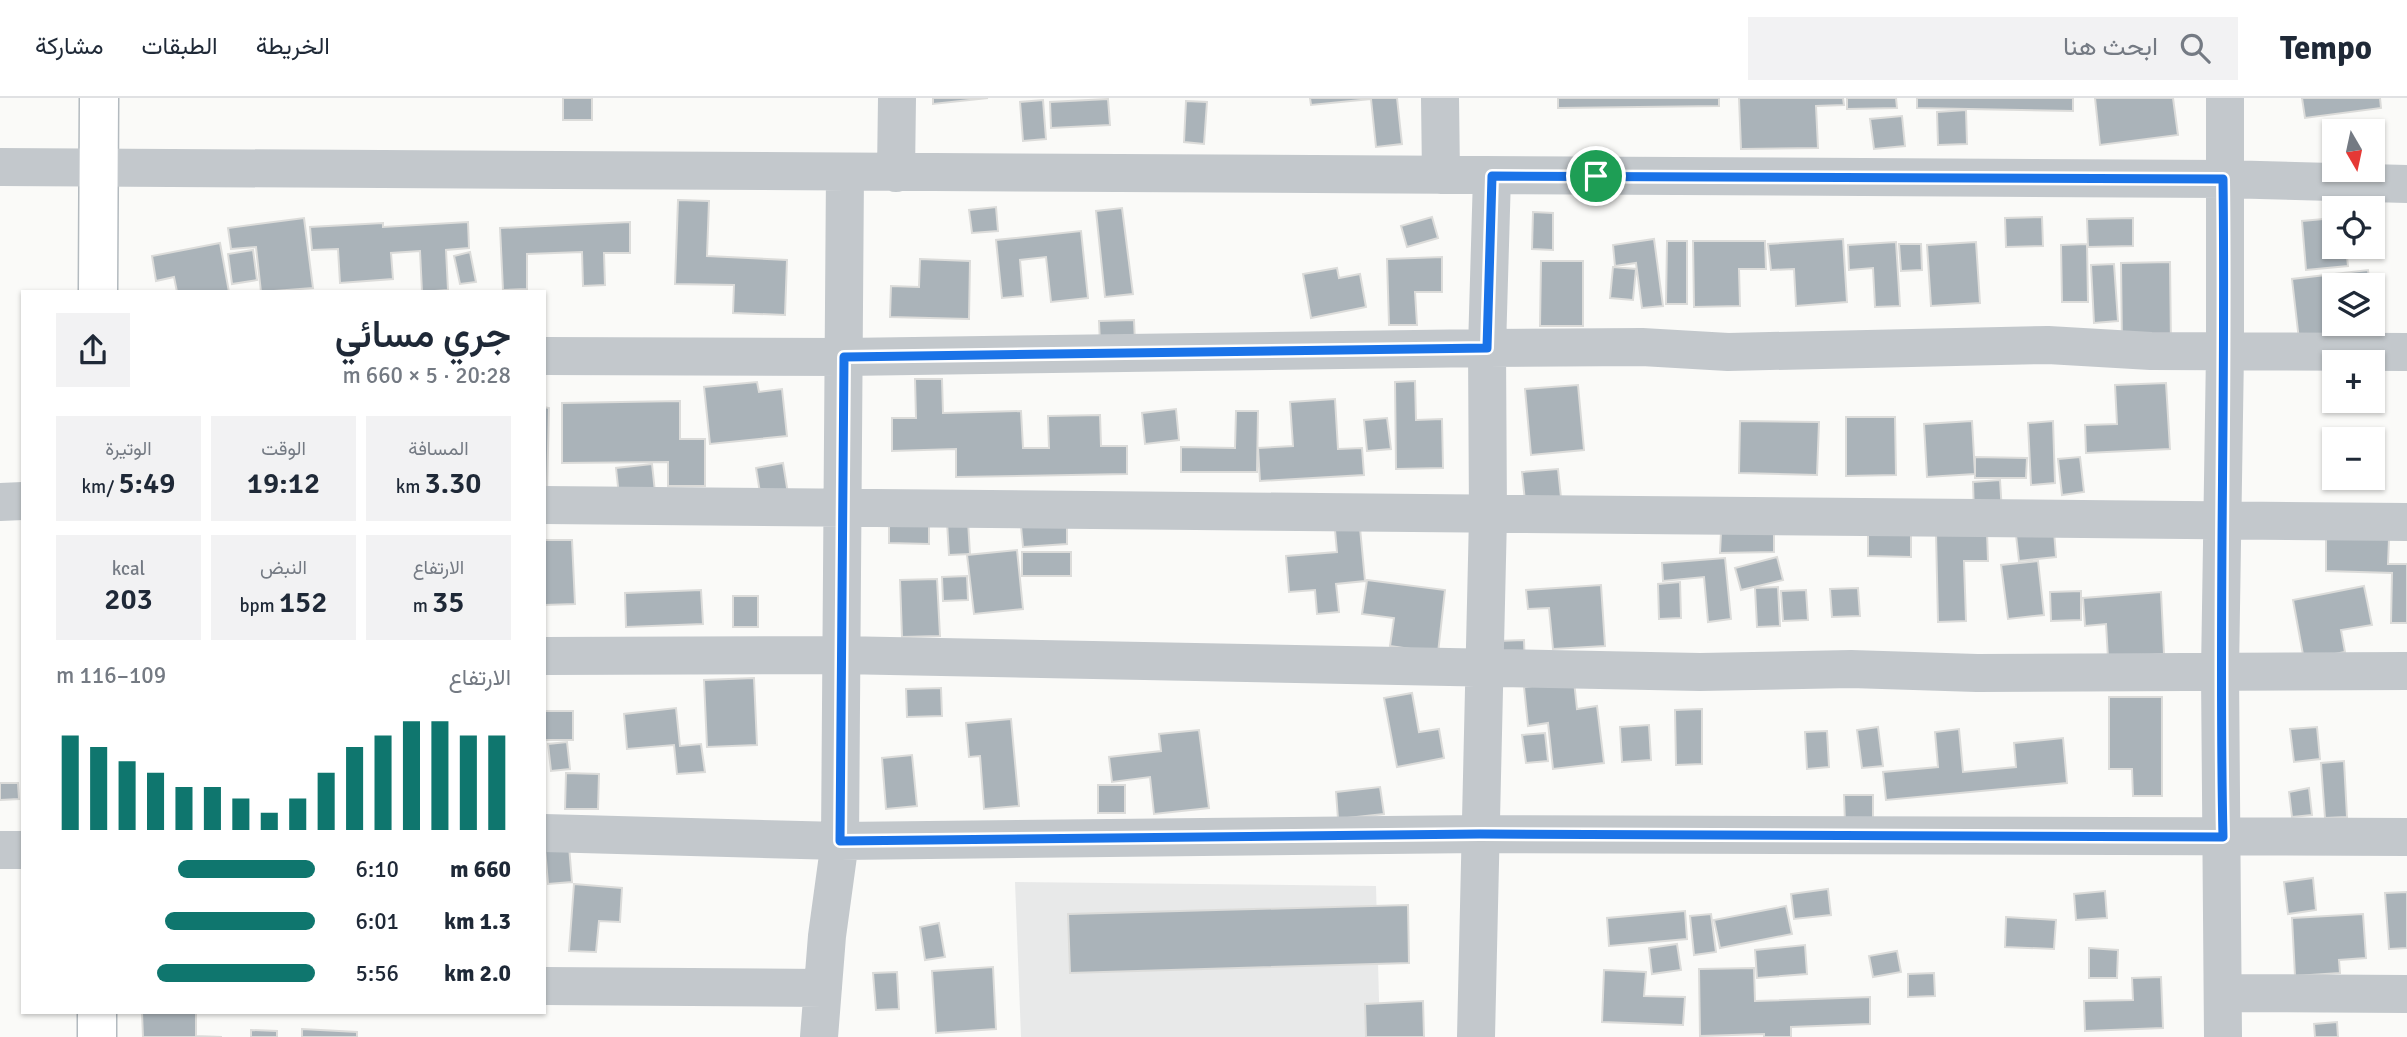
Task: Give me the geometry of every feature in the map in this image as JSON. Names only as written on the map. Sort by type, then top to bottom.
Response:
[{"type":"street","points":[[98,290],[99,98]]},
{"type":"street","points":[[896,173],[897,98]]},
{"type":"street","points":[[1440,98],[1441,175]]},
{"type":"street","points":[[2223,1037],[2220,671],[2225,352],[2225,98]]},
{"type":"street","points":[[0,167],[2223,179],[2407,184]]},
{"type":"street","points":[[819,1037],[840,841],[839,655],[845,172]]},
{"type":"street","points":[[1476,1037],[1488,516],[1487,348],[1492,176]]},
{"type":"street","points":[[546,356],[844,357],[1642,347],[1728,352],[2048,345],[2225,352],[2407,352]]},
{"type":"street","points":[[0,502],[21,501]]},
{"type":"street","points":[[546,505],[1488,516],[2407,522]]},
{"type":"street","points":[[546,656],[839,655],[1700,672],[1851,669],[1977,673],[2407,671]]},
{"type":"street","points":[[546,833],[840,841],[1480,834],[2407,837]]},
{"type":"street","points":[[0,850],[21,850]]},
{"type":"street","points":[[546,986],[823,988]]},
{"type":"street","points":[[2224,993],[2407,994]]},
{"type":"street","points":[[97,1014],[97,1037]]},
{"type":"shaded area","points":[[1015,882],[1376,886],[1380,1037],[1021,1037]]},
{"type":"building","points":[[563,98],[592,98],[592,120],[563,120]]},
{"type":"building","points":[[933,98],[988,98],[933,104]]},
{"type":"building","points":[[1310,98],[1397,98],[1402,144],[1376,147],[1371,99],[1311,105]]},
{"type":"building","points":[[1558,98],[1719,98],[1719,106],[1558,108]]},
{"type":"building","points":[[1739,98],[1843,98],[1844,105],[1816,106],[1818,148],[1741,149]]},
{"type":"building","points":[[1847,98],[1896,98],[1897,108],[1847,109]]},
{"type":"building","points":[[1917,98],[2073,98],[2073,111],[1917,108]]},
{"type":"building","points":[[2095,98],[2173,98],[2178,135],[2100,145]]},
{"type":"building","points":[[2302,98],[2380,98],[2381,108],[2305,118]]},
{"type":"building","points":[[1108,99],[1110,125],[1051,128],[1050,102]]},
{"type":"building","points":[[1043,100],[1046,139],[1023,141],[1020,102]]},
{"type":"building","points":[[1186,101],[1207,102],[1204,144],[1184,142]]},
{"type":"building","points":[[1966,110],[1967,144],[1938,145],[1937,112]]},
{"type":"building","points":[[1902,116],[1905,146],[1874,149],[1870,119]]},
{"type":"building","points":[[678,200],[709,201],[707,256],[787,260],[785,315],[733,313],[734,285],[675,284]]},
{"type":"building","points":[[996,207],[998,231],[972,233],[969,210]]},
{"type":"building","points":[[1122,208],[1133,294],[1105,297],[1096,211]]},
{"type":"building","points":[[1533,212],[1553,213],[1553,250],[1532,249]]},
{"type":"building","points":[[1432,217],[1438,238],[1407,247],[1401,226]]},
{"type":"building","points":[[2042,217],[2043,246],[2006,247],[2005,218]]},
{"type":"building","points":[[304,218],[313,288],[261,290],[256,247],[231,249],[228,228]]},
{"type":"building","points":[[2133,218],[2133,246],[2088,247],[2087,219]]},
{"type":"building","points":[[2322,219],[2322,259],[2347,259],[2348,266],[2306,270],[2302,221]]},
{"type":"building","points":[[468,222],[469,248],[446,250],[448,290],[422,290],[420,251],[391,253],[393,279],[340,283],[338,249],[312,250],[310,227],[383,223],[383,227]]},
{"type":"building","points":[[630,222],[630,253],[604,253],[605,285],[583,286],[582,252],[527,254],[527,289],[503,290],[500,228]]},
{"type":"building","points":[[1081,231],[1088,298],[1051,302],[1046,257],[1020,260],[1023,296],[1002,298],[996,240]]},
{"type":"building","points":[[1654,239],[1663,306],[1642,308],[1636,263],[1615,266],[1613,245]]},
{"type":"building","points":[[1843,239],[1847,302],[1796,306],[1794,269],[1771,270],[1768,244]]},
{"type":"building","points":[[1667,241],[1687,241],[1687,304],[1666,304]]},
{"type":"building","points":[[1693,241],[1765,241],[1766,269],[1739,269],[1740,306],[1694,307]]},
{"type":"building","points":[[1896,242],[1900,306],[1875,307],[1873,268],[1849,270],[1848,245]]},
{"type":"building","points":[[1976,242],[1980,303],[1931,306],[1927,245]]},
{"type":"building","points":[[220,243],[229,290],[177,290],[174,277],[156,281],[152,256]]},
{"type":"building","points":[[1899,244],[1921,244],[1922,270],[1901,271]]},
{"type":"building","points":[[2087,244],[2088,302],[2062,302],[2061,245]]},
{"type":"building","points":[[253,250],[257,280],[232,284],[228,254]]},
{"type":"building","points":[[470,252],[476,282],[460,284],[454,256]]},
{"type":"building","points":[[1442,257],[1442,292],[1415,292],[1417,325],[1389,325],[1387,259]]},
{"type":"building","points":[[920,259],[970,261],[969,319],[890,317],[891,286],[919,287]]},
{"type":"building","points":[[1541,261],[1583,261],[1583,326],[1540,326]]},
{"type":"building","points":[[2170,262],[2171,347],[2122,347],[2121,263]]},
{"type":"building","points":[[2114,264],[2118,321],[2094,323],[2091,265]]},
{"type":"building","points":[[1613,267],[1636,269],[1633,300],[1610,298]]},
{"type":"building","points":[[1337,268],[1339,278],[1360,274],[1366,307],[1311,318],[1303,274]]},
{"type":"building","points":[[2368,270],[2368,273],[2343,273]]},
{"type":"building","points":[[2322,275],[2322,336],[2337,336],[2299,340],[2292,279]]},
{"type":"building","points":[[1134,320],[1135,342],[1100,344],[1099,321]]},
{"type":"building","points":[[915,379],[942,379],[943,413],[1021,411],[1023,448],[1049,448],[1048,416],[1100,415],[1101,446],[1127,446],[1127,474],[956,477],[956,449],[892,451],[892,418],[916,418]]},
{"type":"building","points":[[1415,381],[1416,420],[1442,419],[1443,468],[1396,469],[1395,382]]},
{"type":"building","points":[[757,382],[759,392],[782,389],[787,436],[710,444],[704,387]]},
{"type":"building","points":[[2166,383],[2170,449],[2086,453],[2085,425],[2117,424],[2115,385]]},
{"type":"building","points":[[1578,385],[1584,450],[1531,455],[1525,389]]},
{"type":"building","points":[[1335,399],[1338,449],[1362,448],[1364,475],[1260,481],[1258,448],[1293,446],[1290,402]]},
{"type":"building","points":[[680,401],[680,439],[705,439],[705,486],[668,486],[668,462],[562,463],[562,403]]},
{"type":"building","points":[[546,407],[549,408],[546,492]]},
{"type":"building","points":[[1176,409],[1179,440],[1145,444],[1142,413]]},
{"type":"building","points":[[1236,411],[1258,411],[1257,472],[1181,472],[1181,447],[1235,448]]},
{"type":"building","points":[[1846,417],[1895,417],[1896,475],[1846,476]]},
{"type":"building","points":[[1387,418],[1391,449],[1367,451],[1364,420]]},
{"type":"building","points":[[1740,421],[1819,422],[1817,475],[1739,473]]},
{"type":"building","points":[[1972,421],[1975,474],[1927,477],[1924,424]]},
{"type":"building","points":[[2053,421],[2055,483],[2031,485],[2028,423]]},
{"type":"building","points":[[1975,457],[2027,458],[2026,478],[1975,478]]},
{"type":"building","points":[[2080,457],[2084,492],[2062,495],[2058,459]]},
{"type":"building","points":[[783,463],[789,500],[762,505],[756,468]]},
{"type":"building","points":[[652,464],[655,492],[619,496],[616,468]]},
{"type":"building","points":[[1558,469],[1562,507],[1526,511],[1522,472]]},
{"type":"building","points":[[2000,480],[2002,512],[1974,514],[1973,482]]},
{"type":"building","points":[[889,521],[929,521],[929,544],[889,543]]},
{"type":"building","points":[[968,521],[970,554],[949,555],[947,522]]},
{"type":"building","points":[[1067,524],[1067,544],[1023,547],[1021,526]]},
{"type":"building","points":[[1360,528],[1365,581],[1336,584],[1339,612],[1317,614],[1315,590],[1289,592],[1286,556],[1337,552],[1335,530]]},
{"type":"building","points":[[1868,531],[1911,531],[1911,557],[1868,556]]},
{"type":"building","points":[[2054,531],[2056,557],[2019,561],[2016,535]]},
{"type":"building","points":[[1721,532],[1774,532],[1774,552],[1720,553]]},
{"type":"building","points":[[1987,532],[1988,561],[1964,561],[1966,621],[1938,622],[1936,533]]},
{"type":"building","points":[[2326,537],[2389,539],[2388,564],[2407,564],[2407,623],[2391,623],[2392,573],[2326,571]]},
{"type":"building","points":[[546,540],[572,540],[575,604],[546,605]]},
{"type":"building","points":[[1017,550],[1023,609],[974,614],[967,555]]},
{"type":"building","points":[[1022,552],[1071,552],[1071,576],[1022,576]]},
{"type":"building","points":[[1777,557],[1783,580],[1741,590],[1735,568]]},
{"type":"building","points":[[1725,558],[1731,619],[1708,622],[1704,577],[1663,581],[1662,563]]},
{"type":"building","points":[[2038,561],[2044,615],[2008,619],[2001,565]]},
{"type":"building","points":[[967,576],[968,600],[943,601],[942,577]]},
{"type":"building","points":[[937,579],[940,636],[902,637],[900,580]]},
{"type":"building","points":[[1367,580],[1445,590],[1438,653],[1390,646],[1394,618],[1362,614]]},
{"type":"building","points":[[1680,582],[1681,618],[1659,619],[1658,584]]},
{"type":"building","points":[[1601,585],[1605,646],[1553,649],[1549,608],[1528,609],[1526,590]]},
{"type":"building","points":[[2364,586],[2372,625],[2341,630],[2345,652],[2304,660],[2293,600]]},
{"type":"building","points":[[1778,587],[1780,626],[1757,627],[1755,588]]},
{"type":"building","points":[[1858,588],[1860,616],[1832,617],[1830,589]]},
{"type":"building","points":[[701,590],[703,624],[626,627],[625,593]]},
{"type":"building","points":[[1806,590],[1808,620],[1783,621],[1781,591]]},
{"type":"building","points":[[2081,591],[2081,620],[2051,621],[2050,592]]},
{"type":"building","points":[[2161,592],[2164,654],[2108,658],[2106,624],[2085,626],[2083,598]]},
{"type":"building","points":[[733,596],[758,596],[758,627],[733,627]]},
{"type":"building","points":[[1524,640],[1525,667],[1498,667],[1497,641]]},
{"type":"building","points":[[754,678],[757,745],[707,747],[704,680]]},
{"type":"building","points":[[1574,681],[1577,709],[1597,706],[1604,763],[1553,769],[1548,723],[1528,726],[1524,687]]},
{"type":"building","points":[[941,688],[942,716],[907,717],[906,689]]},
{"type":"building","points":[[1412,693],[1419,732],[1439,729],[1444,758],[1397,767],[1384,698]]},
{"type":"building","points":[[2109,697],[2162,697],[2162,796],[2133,796],[2132,769],[2109,769]]},
{"type":"building","points":[[676,708],[680,746],[701,744],[705,772],[677,774],[674,745],[627,749],[624,714]]},
{"type":"building","points":[[1702,709],[1702,764],[1676,765],[1675,710]]},
{"type":"building","points":[[546,711],[573,711],[573,740],[546,740]]},
{"type":"building","points":[[1011,719],[1019,806],[984,809],[980,756],[969,757],[966,723]]},
{"type":"building","points":[[1649,725],[1651,760],[1622,762],[1620,727]]},
{"type":"building","points":[[1878,727],[1883,766],[1862,768],[1857,730]]},
{"type":"building","points":[[2317,727],[2320,759],[2294,762],[2290,729]]},
{"type":"building","points":[[1959,729],[1963,772],[2016,767],[2014,743],[2063,738],[2067,783],[1886,800],[1883,772],[1938,767],[1935,732]]},
{"type":"building","points":[[1199,730],[1209,808],[1154,814],[1150,777],[1112,782],[1109,757],[1161,751],[1159,734]]},
{"type":"building","points":[[1827,731],[1829,767],[1807,769],[1805,732]]},
{"type":"building","points":[[1545,733],[1548,761],[1526,763],[1522,735]]},
{"type":"building","points":[[567,742],[570,769],[551,771],[548,744]]},
{"type":"building","points":[[912,755],[917,806],[886,809],[882,758]]},
{"type":"building","points":[[2344,761],[2347,817],[2325,818],[2321,763]]},
{"type":"building","points":[[566,773],[599,774],[598,809],[565,809]]},
{"type":"building","points":[[0,783],[18,783],[19,799],[0,800]]},
{"type":"building","points":[[1098,785],[1125,785],[1125,813],[1098,813]]},
{"type":"building","points":[[1380,787],[1384,814],[1338,819],[1336,792]]},
{"type":"building","points":[[2309,788],[2312,815],[2292,817],[2289,792]]},
{"type":"building","points":[[1844,795],[1873,795],[1873,823],[1845,823]]},
{"type":"building","points":[[569,846],[572,882],[548,884],[546,848]]},
{"type":"building","points":[[2313,878],[2316,910],[2288,914],[2284,882]]},
{"type":"building","points":[[574,884],[622,888],[620,922],[599,921],[596,952],[569,951]]},
{"type":"building","points":[[1828,889],[1831,915],[1794,919],[1791,894]]},
{"type":"building","points":[[2105,891],[2107,918],[2076,920],[2074,894]]},
{"type":"building","points":[[2407,892],[2407,948],[2389,949],[2385,893]]},
{"type":"building","points":[[1408,905],[1409,963],[1070,973],[1068,914]]},
{"type":"building","points":[[1786,906],[1792,934],[1720,948],[1714,920]]},
{"type":"building","points":[[1685,911],[1687,939],[1609,946],[1607,918]]},
{"type":"building","points":[[1711,914],[1716,952],[1694,955],[1690,916]]},
{"type":"building","points":[[2363,914],[2366,958],[2339,960],[2340,973],[2295,976],[2292,918]]},
{"type":"building","points":[[2006,917],[2056,920],[2054,949],[2005,947]]},
{"type":"building","points":[[939,923],[945,957],[925,960],[920,927]]},
{"type":"building","points":[[1677,944],[1681,970],[1652,974],[1649,948]]},
{"type":"building","points":[[1805,945],[1807,974],[1757,978],[1755,950]]},
{"type":"building","points":[[2089,948],[2118,950],[2117,978],[2089,978]]},
{"type":"building","points":[[1897,951],[1901,972],[1873,977],[1869,956]]},
{"type":"building","points":[[993,967],[996,1029],[936,1033],[932,971]]},
{"type":"building","points":[[1754,968],[1755,1001],[1870,997],[1870,1024],[1791,1027],[1791,1037],[1764,1037],[1764,1034],[1700,1036],[1699,969]]},
{"type":"building","points":[[1604,970],[1646,972],[1644,996],[1685,997],[1683,1025],[1602,1022]]},
{"type":"building","points":[[897,972],[899,1009],[876,1010],[873,973]]},
{"type":"building","points":[[1934,973],[1935,996],[1908,997],[1908,974]]},
{"type":"building","points":[[2161,977],[2163,1028],[2085,1031],[2084,1001],[2133,1000],[2132,978]]},
{"type":"building","points":[[1423,1001],[1424,1037],[1366,1037],[1365,1004]]},
{"type":"building","points":[[142,1014],[196,1014],[196,1036],[222,1037],[143,1037]]},
{"type":"building","points":[[2337,1022],[2338,1037],[2315,1037],[2314,1024]]},
{"type":"building","points":[[302,1029],[357,1032],[357,1037],[302,1037]]},
{"type":"building","points":[[251,1030],[277,1031],[277,1037],[251,1037]]},
{"type":"route","points":[[1492,176],[1596,176],[2223,179],[2225,352],[2220,671],[2223,837],[1480,834],[840,841],[839,655],[844,357],[1487,348],[1492,176]]}]
